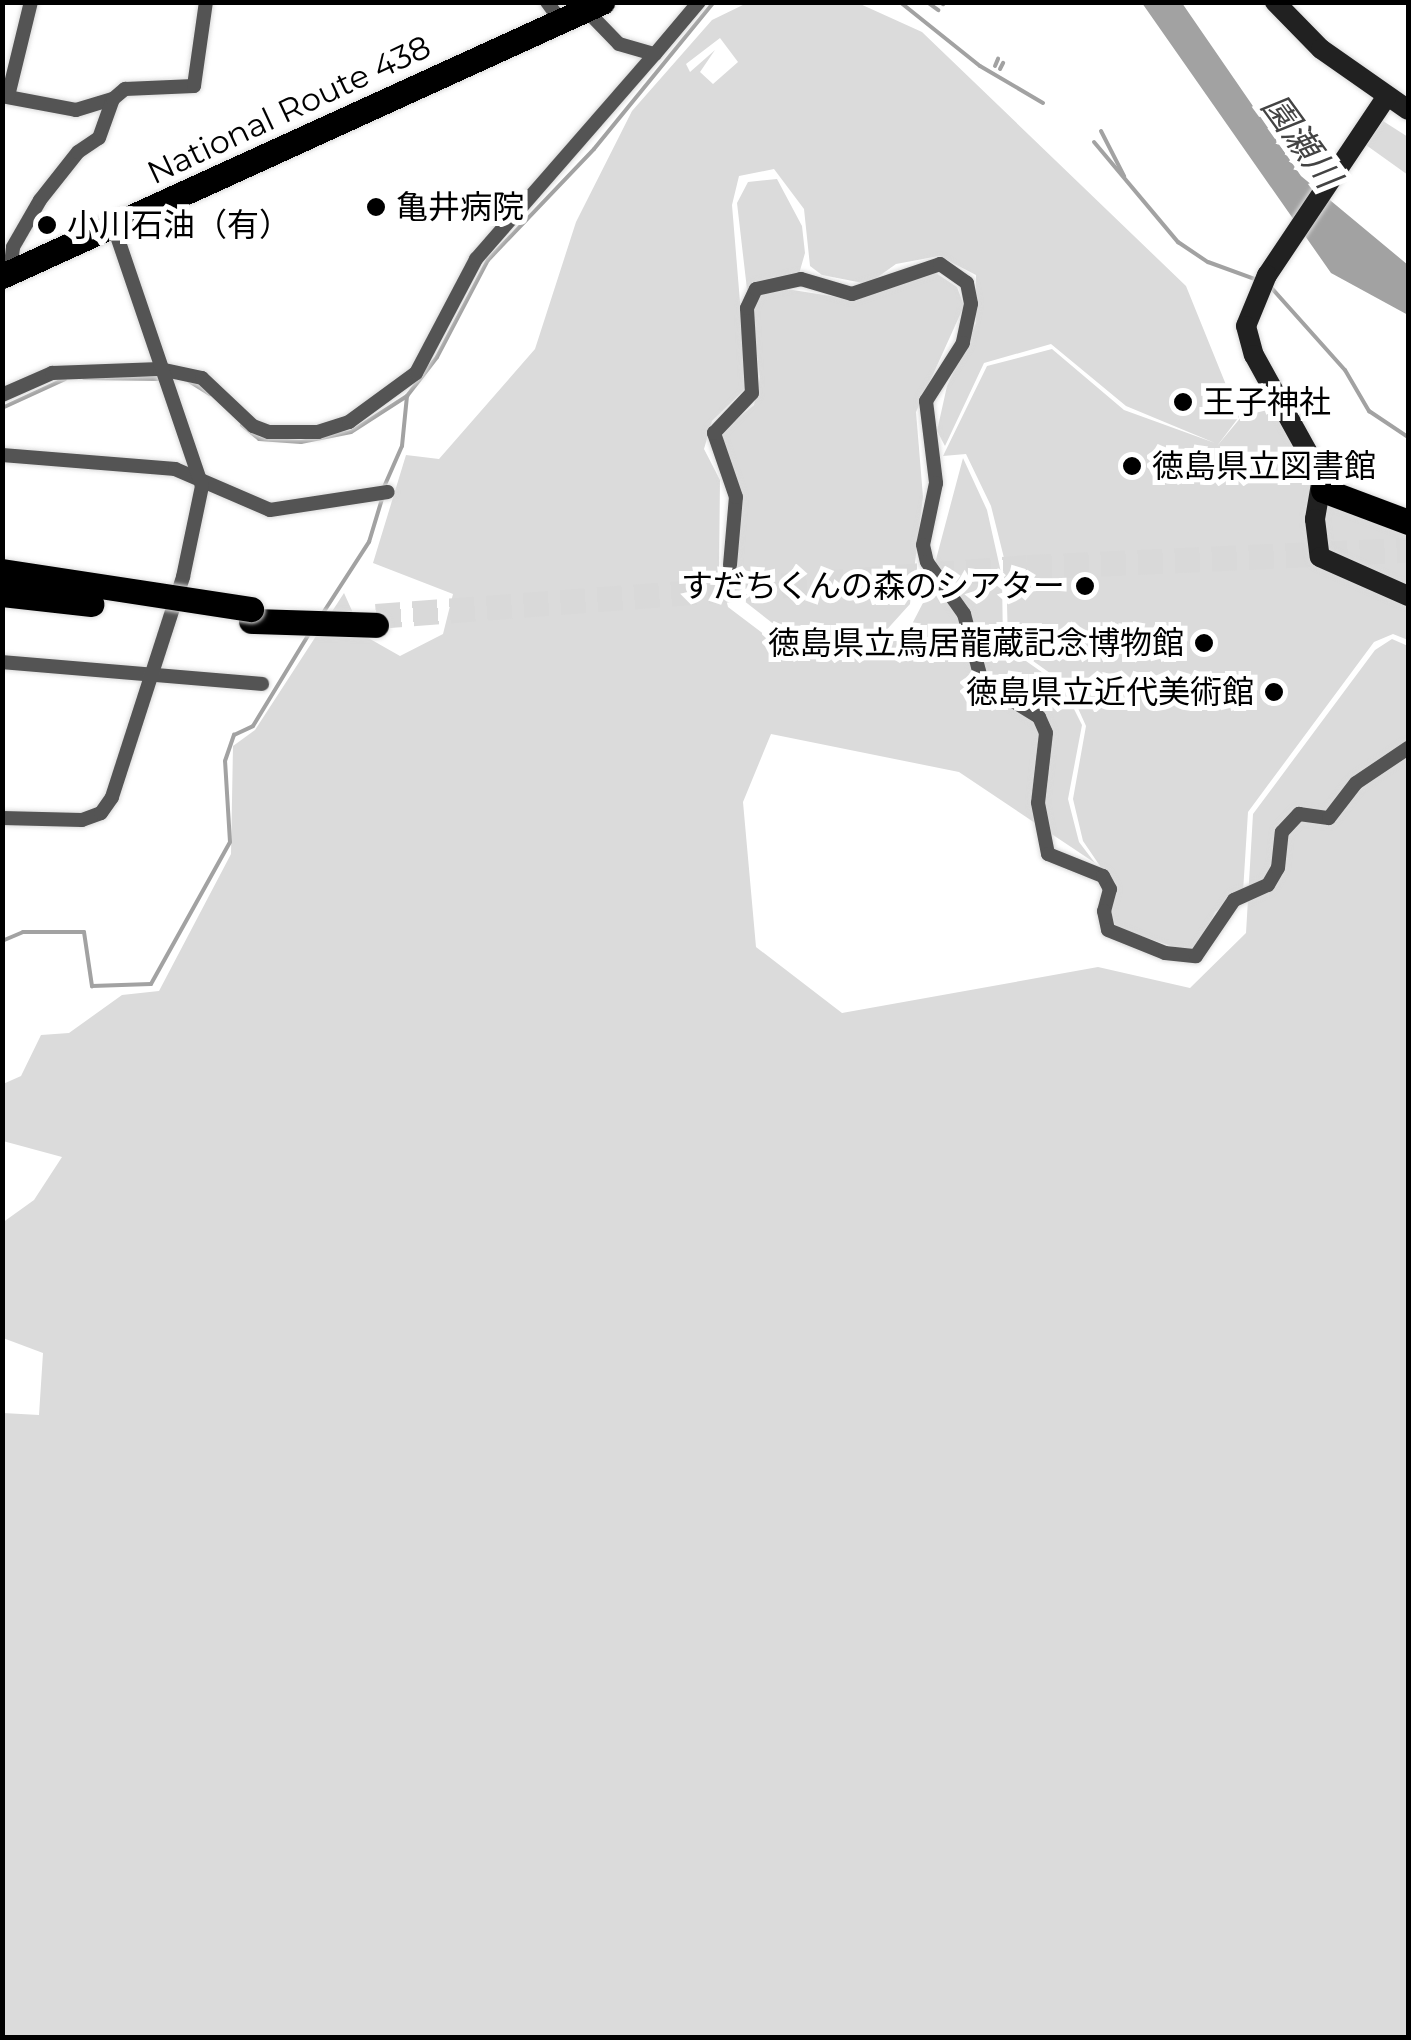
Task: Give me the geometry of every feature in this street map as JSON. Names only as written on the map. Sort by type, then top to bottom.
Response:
[{"type":"highway","name":"National Route 438","points":[[6,274],[114,227],[554,12],[594,6]]},
{"type":"highway","points":[[1322,484],[1408,506]]},
{"type":"highway","points":[[1322,484],[1408,522]]},
{"type":"highway","points":[[2,571],[251,615]]},
{"type":"highway","points":[[2,594],[251,615],[376,621]]},
{"type":"main road","points":[[1275,2],[1321,49],[1383,102],[1408,110]]},
{"type":"main road","points":[[1383,102],[1250,307],[1249,345],[1322,484],[1315,519],[1320,557],[1408,596]]},
{"type":"street","points":[[30,2],[5,96],[76,110],[112,99],[125,89],[194,86],[206,2]]},
{"type":"street","points":[[2,395],[52,374],[160,368],[202,378],[253,426],[269,432],[318,432],[386,400],[416,372],[476,259],[700,2]]},
{"type":"street","points":[[594,6],[618,44],[655,54]]},
{"type":"street","points":[[6,274],[13,247],[40,200],[78,152],[98,138],[112,99]]},
{"type":"street","points":[[2,818],[82,820],[101,813],[117,783],[183,577],[202,480],[166,390],[114,227]]},
{"type":"street","points":[[730,565],[736,497],[714,433],[752,394],[747,308],[756,289],[801,279],[852,294],[940,264],[967,283],[972,304],[963,343],[926,401],[936,483],[924,545],[928,562],[964,614],[982,682],[1039,718],[1046,733],[1038,803],[1048,854],[1103,876],[1110,888],[1104,911],[1108,930],[1165,952],[1196,956],[1234,900],[1268,885],[1278,868],[1282,832],[1298,814],[1328,818],[1368,774],[1408,748]]},
{"type":"street","points":[[2,455],[145,463],[202,480],[270,510],[388,492]]},
{"type":"street","points":[[2,662],[148,680],[262,684]]},
{"type":"shaded area","points":[[747,3],[858,3],[922,32],[1186,286],[1239,417],[1217,446],[1242,416],[1276,408],[1302,451],[1314,495],[1408,526],[1408,640],[1393,634],[1374,642],[1248,812],[1243,892],[1215,912],[1201,944],[1189,952],[1117,928],[1110,914],[1117,891],[1083,841],[1073,799],[1086,726],[1068,686],[1008,643],[1006,566],[991,506],[966,454],[943,456],[987,366],[1052,349],[1124,410],[1215,443],[1126,406],[1051,344],[984,363],[945,446],[937,431],[947,386],[976,323],[976,275],[939,256],[896,264],[868,284],[822,275],[810,266],[804,209],[774,169],[739,176],[732,205],[747,387],[712,421],[704,449],[720,480],[719,571],[728,607],[790,654],[849,661],[911,626],[926,597],[963,458],[987,510],[1002,577],[1003,645],[1063,687],[1082,725],[1068,799],[1079,842],[1095,863],[959,772],[771,734],[743,802],[756,947],[842,1013],[1098,967],[1190,988],[1246,933],[1253,814],[1375,650],[1392,639],[1408,646],[1408,2037],[3,2037],[3,1413],[39,1415],[43,1353],[3,1338],[2,1223],[34,1200],[62,1157],[3,1141],[3,1084],[21,1076],[41,1035],[69,1033],[122,995],[159,991],[231,854],[233,746],[255,730],[344,593],[363,635],[400,656],[443,634],[453,594],[373,563],[406,455],[439,459],[535,349],[576,222],[632,111],[712,20]],"holes":[[[720,38],[738,62],[713,84],[700,72],[715,50],[690,72],[686,64]]]},
{"type":"shaded area","points":[[1142,3],[1182,3],[1301,176],[1408,265],[1408,315],[1331,273]]},
{"type":"shaded area","points":[[1383,121],[1408,137],[1408,175],[1366,145]]},
{"type":"shaded area","points":[[777,179],[802,226],[805,253],[799,274],[770,278],[748,298],[737,203],[748,182]]},
{"type":"shaded area","points":[[923,273],[936,273],[957,287],[964,306],[916,412],[923,497],[910,604],[882,635],[849,652],[803,647],[734,593],[741,498],[719,434],[754,405],[760,378],[751,308],[762,292],[780,288],[856,300]]},
{"type":"waterway","points":[[242,425],[259,439],[301,442],[351,432],[407,396],[437,357],[488,260],[594,149],[714,2]]},
{"type":"waterway","points":[[900,2],[980,66],[1043,103]]},
{"type":"waterway","points":[[927,2],[938,10]]},
{"type":"waterway","points":[[995,66],[998,59]]},
{"type":"waterway","points":[[1000,69],[1003,63]]},
{"type":"waterway","points":[[1101,131],[1124,176]]},
{"type":"waterway","points":[[1094,142],[1178,242],[1208,262],[1255,279]]},
{"type":"waterway","points":[[1268,284],[1345,370],[1369,411],[1408,437]]},
{"type":"waterway","points":[[84,378],[160,379]]},
{"type":"waterway","points":[[2,408],[65,379]]},
{"type":"waterway","points":[[189,381],[210,394]]},
{"type":"waterway","points":[[384,487],[402,446],[407,396]]},
{"type":"waterway","points":[[323,613],[369,542],[382,499]]},
{"type":"waterway","points":[[2,941],[23,932],[84,932],[92,986],[151,984],[230,842],[225,761],[234,735],[253,726],[309,634]]},
{"type":"tunnel","points":[[376,616],[1027,567],[1408,550]]},
{"type":"place","name":"亀井病院","points":[[376,207]]},
{"type":"place","name":"小川石油（有）","points":[[47,225]]},
{"type":"place","name":"王子神社","points":[[1183,402]]},
{"type":"place","name":"徳島県立図書館","points":[[1132,466]]},
{"type":"place","name":"すだちくんの森のシアター","points":[[1085,586]]},
{"type":"place","name":"徳島県立鳥居龍蔵記念博物館","points":[[1204,643]]},
{"type":"place","name":"徳島県立近代美術館","points":[[1274,692]]},
{"type":"water label","name":"園瀬川","points":[[1301,141]]}]
